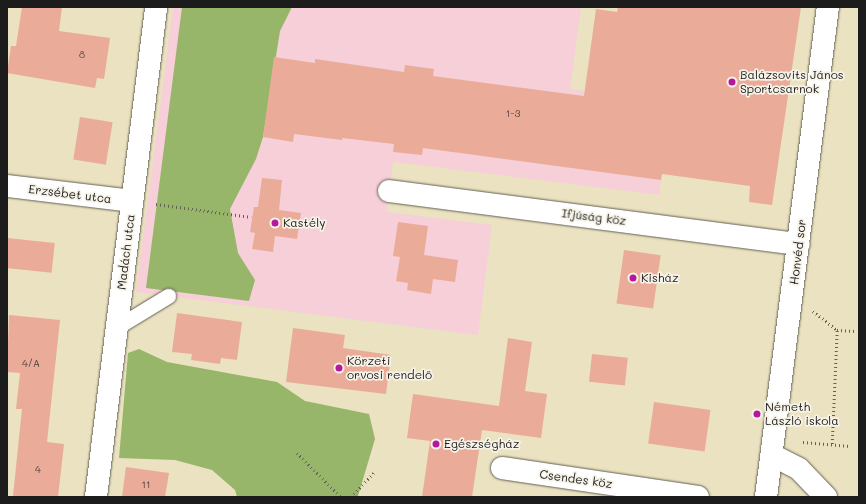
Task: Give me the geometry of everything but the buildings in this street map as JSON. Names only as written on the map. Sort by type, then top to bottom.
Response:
[{"type":"street","name":"Madách utca","points":[[96,497],[117,327],[140,202],[156,7]]},
{"type":"street","name":"Honvéd sor","points":[[766,497],[828,7]]},
{"type":"street","name":"Erzsébet utca","points":[[7,186],[140,202]]},
{"type":"street","name":"Ifjúság köz","points":[[389,191],[799,244]]},
{"type":"street","points":[[773,448],[798,469],[826,497]]},
{"type":"street","name":"Csendes köz","points":[[502,468],[698,497]]},
{"type":"lane","points":[[117,327],[168,296]]},
{"type":"path","points":[[140,202],[251,217]]},
{"type":"path","points":[[791,306],[816,311],[837,330],[856,331]]},
{"type":"path","points":[[832,444],[837,330]]},
{"type":"path","points":[[773,448],[832,444],[850,446]]},
{"type":"path","points":[[297,453],[341,497]]},
{"type":"path","points":[[351,497],[373,473]]},
{"type":"shaded area","points":[[173,7],[581,7],[570,89],[672,103],[659,195],[393,162],[387,212],[492,225],[478,335],[136,292]]},
{"type":"green space","points":[[182,7],[292,7],[280,31],[263,137],[256,159],[230,209],[238,253],[255,280],[249,301],[146,288]]},
{"type":"green space","points":[[139,349],[167,362],[277,382],[305,401],[369,414],[375,439],[358,496],[237,497],[235,490],[212,470],[175,460],[119,458],[128,353]]},
{"type":"place","name":"Balázsovits János Sportcsarnok","points":[[732,82]]},
{"type":"place","name":"Kastély","points":[[275,223]]},
{"type":"place","name":"Kisház","points":[[633,278]]},
{"type":"place","name":"Körzeti orvosi rendelő","points":[[339,368]]},
{"type":"place","name":"Németh László iskola","points":[[757,414]]},
{"type":"place","name":"Egészségház","points":[[436,444]]}]
